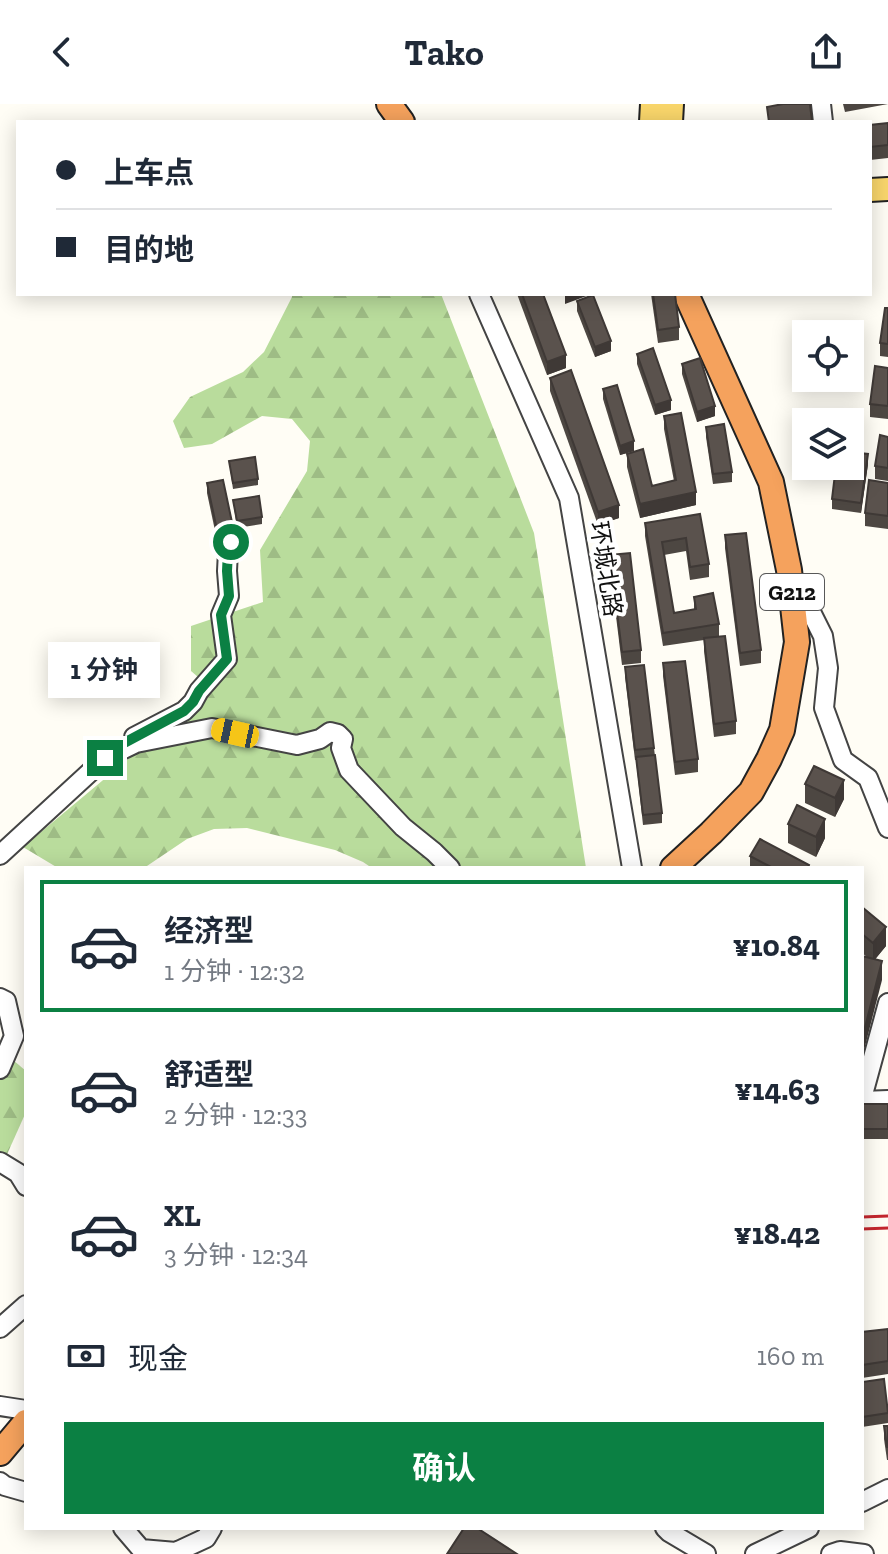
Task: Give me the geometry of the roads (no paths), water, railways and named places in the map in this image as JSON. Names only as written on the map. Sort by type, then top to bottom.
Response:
[{"type":"highway","name":"G212","points":[[675,866],[751,792],[769,759],[782,730],[797,642],[787,558],[771,482],[687,296]]},
{"type":"highway","points":[[0,1453],[24,1424]]},
{"type":"street","name":"环城北路","points":[[480,296],[569,498],[632,866]]},
{"type":"street","points":[[0,855],[124,743],[184,711],[227,659],[221,615],[229,596],[227,571],[231,542]]},
{"type":"street","points":[[792,591],[807,604],[823,636],[828,668],[824,708],[843,760],[868,778],[888,828]]},
{"type":"street","points":[[105,758],[136,743],[212,728],[297,745],[320,739],[330,732],[338,734],[343,739],[341,748],[349,770],[403,827],[448,866]]},
{"type":"street","points":[[0,998],[6,1001],[14,1036],[0,1069]]},
{"type":"street","points":[[864,1092],[888,1003]]},
{"type":"street","points":[[864,1099],[888,1100]]},
{"type":"street","points":[[0,1162],[18,1173],[24,1183]]},
{"type":"street","points":[[0,1328],[24,1307]]},
{"type":"street","points":[[0,1406],[24,1410]]},
{"type":"street","points":[[0,1482],[24,1491]]},
{"type":"street","points":[[864,1501],[888,1489]]},
{"type":"street","points":[[125,1530],[141,1549],[176,1552],[206,1538],[211,1530]]},
{"type":"street","points":[[667,1530],[706,1554]]},
{"type":"street","points":[[755,1554],[805,1530]]},
{"type":"street","points":[[831,1554],[840,1551],[864,1554]]},
{"type":"railway","points":[[864,1217],[888,1216]]},
{"type":"railway","points":[[864,1229],[888,1228]]}]
